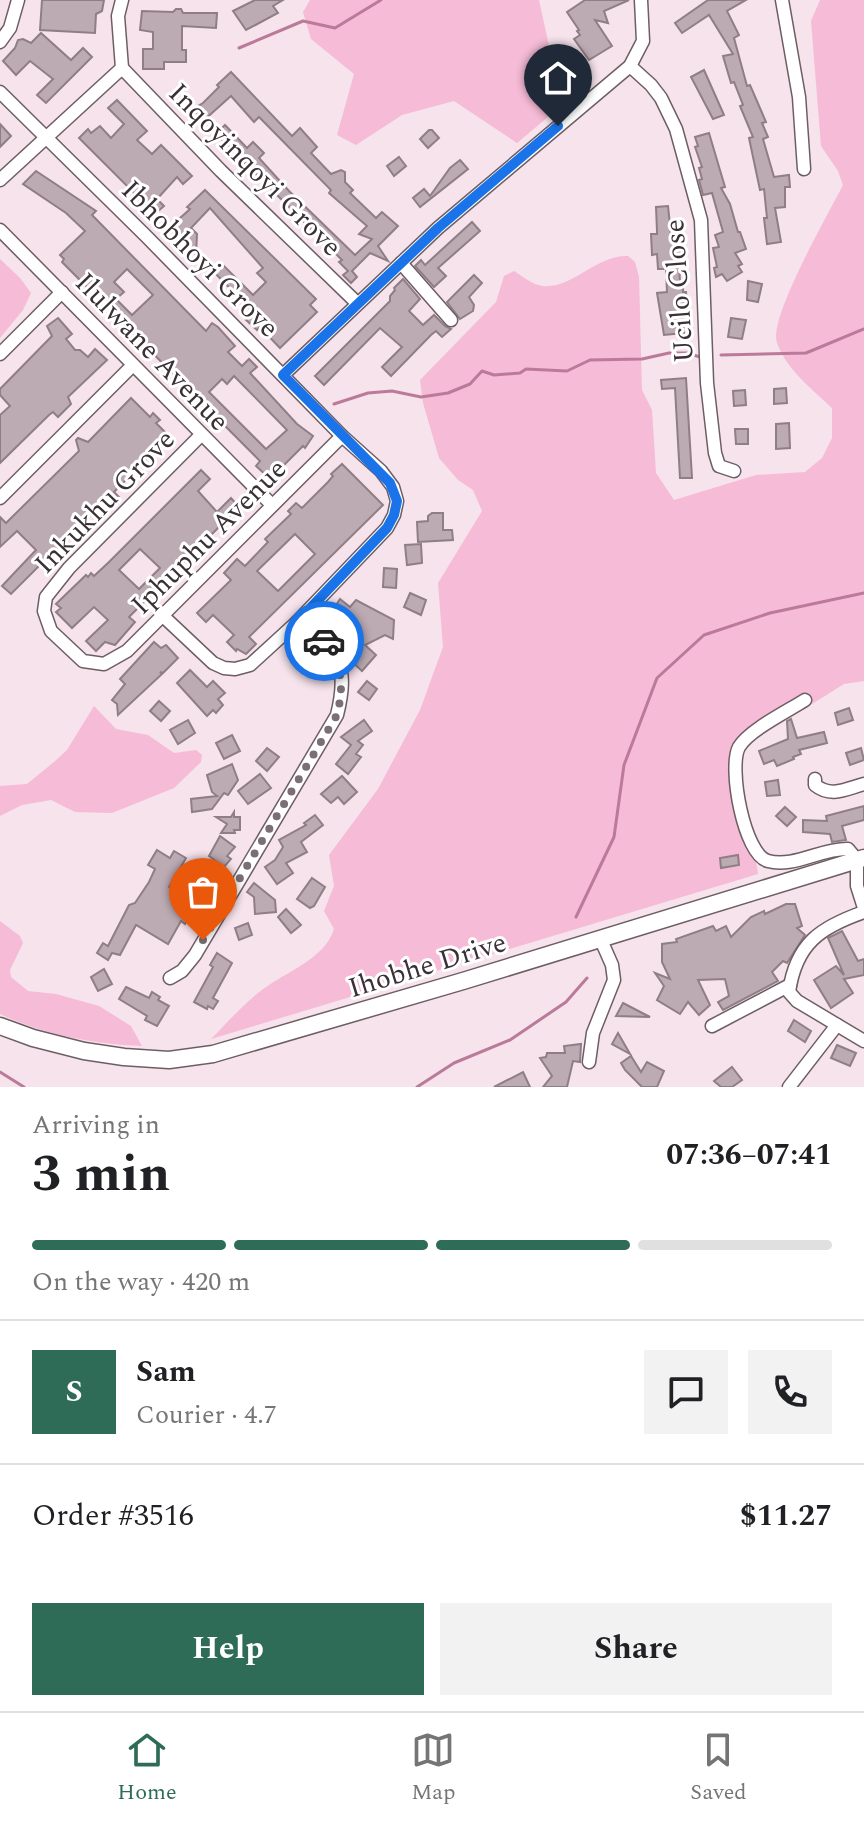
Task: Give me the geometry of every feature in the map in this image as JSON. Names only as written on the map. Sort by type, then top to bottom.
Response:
[{"type":"street","points":[[0,42],[10,28],[18,0]]},
{"type":"street","points":[[0,180],[122,68],[118,16],[122,0]]},
{"type":"street","points":[[283,375],[438,228],[630,66],[643,41],[641,0]]},
{"type":"street","points":[[782,0],[799,97],[804,169]]},
{"type":"street","name":"Ucilo Close","points":[[630,66],[661,98],[684,154],[701,220],[707,383],[715,453],[719,466],[734,471]]},
{"type":"street","name":"Inqoyinqoyi Grove","points":[[122,68],[221,171],[357,303]]},
{"type":"street","name":"Ibhobhoyi Grove","points":[[0,92],[390,483],[397,501],[387,528],[371,546],[250,665],[235,669],[213,663],[163,616]]},
{"type":"street","name":"Ilulwane Avenue","points":[[0,230],[272,505]]},
{"type":"street","points":[[401,263],[451,320]]},
{"type":"street","points":[[0,354],[62,292]]},
{"type":"street","points":[[0,498],[132,366]]},
{"type":"street","name":"Inkukhu Grove","points":[[104,664],[83,661],[51,631],[44,611],[46,597],[69,568],[201,435]]},
{"type":"street","name":"Iphuphu Avenue","points":[[104,664],[127,651],[342,436]]},
{"type":"street","points":[[170,978],[182,971],[195,955],[337,715],[342,694],[342,671],[321,637],[296,623]]},
{"type":"street","points":[[805,700],[750,736],[738,749],[736,773],[750,844],[762,859],[776,862],[840,849],[848,849],[861,859],[857,886],[864,910],[831,924],[817,935],[798,960],[789,992],[797,1001],[864,1041]]},
{"type":"street","points":[[815,779],[815,785],[829,793],[864,784]]},
{"type":"street","name":"Ihobhe Drive","points":[[0,1026],[84,1051],[124,1057],[169,1060],[213,1054],[601,940],[861,859]]},
{"type":"street","points":[[589,1062],[593,1033],[614,980],[612,965],[601,940]]},
{"type":"street","points":[[712,1026],[790,985]]},
{"type":"street","points":[[789,1087],[837,1025]]},
{"type":"shaded area","points":[[310,0],[539,0],[549,46],[580,90],[517,143],[454,101],[402,115],[356,145],[337,135],[354,74],[311,39],[303,12]]},
{"type":"shaded area","points":[[820,0],[864,0],[864,681],[844,684],[745,746],[741,754],[741,771],[758,874],[211,1039],[255,995],[313,957],[329,939],[334,929],[324,911],[334,886],[329,855],[378,789],[420,710],[443,647],[438,583],[482,511],[473,490],[458,480],[439,458],[423,403],[420,380],[496,302],[504,276],[514,271],[535,284],[554,286],[616,257],[628,256],[635,262],[639,277],[642,390],[652,410],[656,473],[674,500],[756,475],[805,472],[822,458],[832,438],[832,408],[787,362],[777,343],[777,330],[790,289],[843,185],[838,171],[821,146],[811,21]]},
{"type":"shaded area","points":[[0,259],[31,293],[23,310],[0,338]]},
{"type":"shaded area","points":[[94,706],[116,729],[148,735],[174,753],[196,750],[202,755],[201,762],[174,788],[112,813],[75,812],[51,800],[22,805],[0,816],[0,786],[27,784],[54,762],[67,750]]},
{"type":"shaded area","points":[[0,921],[20,936],[23,943],[10,970],[11,977],[28,991],[56,994],[99,1006],[131,1026],[142,1046],[70,1037],[34,1028],[0,1014]]},
{"type":"building","points":[[42,0],[104,0],[102,11],[96,14],[95,33],[40,30]]},
{"type":"building","points":[[255,0],[283,0],[273,6],[278,13],[246,30],[233,11]]},
{"type":"building","points":[[585,0],[629,0],[604,11],[608,23],[595,20],[612,46],[589,60],[574,39],[580,35],[579,30],[567,12]]},
{"type":"building","points":[[708,0],[746,0],[727,11],[739,35],[734,38],[747,86],[750,85],[766,122],[762,123],[768,137],[763,139],[774,177],[789,175],[790,187],[785,187],[785,207],[775,208],[781,242],[767,244],[764,189],[760,190],[749,138],[753,137],[723,56],[733,54],[709,15],[682,33],[675,23]]},
{"type":"building","points":[[181,9],[183,13],[217,13],[216,28],[182,26],[182,50],[186,50],[186,62],[164,62],[164,69],[143,69],[143,49],[153,49],[153,32],[140,30],[142,11],[173,12]]},
{"type":"building","points":[[41,33],[71,60],[83,48],[92,57],[46,103],[37,95],[53,79],[30,61],[16,75],[3,61],[18,40],[31,43]]},
{"type":"building","points":[[704,70],[724,115],[713,119],[691,77]]},
{"type":"building","points":[[231,72],[292,136],[300,128],[317,147],[311,153],[331,174],[341,170],[345,172],[345,182],[353,190],[350,193],[376,218],[382,212],[398,226],[378,246],[388,261],[370,253],[352,271],[357,277],[351,283],[343,275],[348,271],[339,262],[342,260],[216,134],[225,125],[247,148],[253,142],[264,153],[259,158],[355,255],[372,239],[359,234],[367,226],[329,193],[331,190],[259,117],[254,122],[231,96],[203,121],[193,109],[203,103]]},
{"type":"building","points":[[117,100],[147,131],[137,140],[152,154],[161,145],[192,176],[183,184],[177,177],[157,199],[164,206],[155,214],[79,138],[88,129],[91,133],[100,126],[111,138],[124,124],[108,108]]},
{"type":"building","points":[[0,124],[11,136],[0,147]]},
{"type":"building","points":[[429,130],[439,138],[428,148],[420,139]]},
{"type":"building","points":[[709,133],[725,187],[721,188],[746,249],[735,253],[742,264],[738,266],[742,272],[727,281],[722,274],[716,277],[713,248],[719,247],[715,235],[723,232],[712,193],[703,195],[699,180],[702,179],[699,168],[702,167],[695,137]]},
{"type":"building","points":[[399,157],[406,166],[394,176],[387,166]]},
{"type":"building","points":[[460,160],[468,169],[420,207],[413,198],[424,189],[430,196],[450,168]]},
{"type":"building","points":[[36,171],[96,211],[92,215],[206,331],[212,323],[218,327],[235,346],[228,352],[242,366],[249,359],[257,367],[250,373],[297,424],[313,436],[305,448],[303,446],[274,475],[272,473],[268,477],[256,466],[260,461],[62,262],[64,259],[60,255],[85,231],[66,213],[23,184]],"holes":[[[127,269],[153,295],[132,315],[116,299],[124,292],[114,282]],[[234,376],[287,430],[266,449],[209,392],[222,379],[227,384]]]},
{"type":"building","points":[[205,190],[316,299],[310,305],[317,312],[280,348],[260,327],[257,330],[246,320],[253,312],[211,269],[220,262],[253,295],[266,282],[257,273],[263,268],[210,208],[191,228],[197,234],[196,255],[169,228]]},
{"type":"building","points":[[668,206],[671,235],[674,243],[680,242],[683,248],[682,261],[679,261],[680,283],[683,283],[687,303],[682,308],[684,333],[664,335],[657,293],[667,292],[666,269],[658,269],[657,254],[652,255],[651,234],[657,234],[656,207]]},
{"type":"building","points":[[472,222],[480,231],[438,268],[446,276],[434,287],[415,266],[421,260],[425,265]]},
{"type":"building","points":[[474,275],[482,283],[469,297],[474,305],[473,311],[460,319],[447,302]]},
{"type":"building","points":[[403,279],[420,299],[409,311],[423,325],[434,315],[451,329],[442,337],[436,331],[391,376],[382,367],[402,347],[380,328],[324,385],[315,376],[390,301],[394,288]]},
{"type":"building","points":[[748,281],[762,284],[758,302],[747,300]]},
{"type":"building","points":[[58,318],[72,334],[66,339],[75,350],[88,357],[95,349],[107,360],[68,397],[71,404],[58,417],[53,412],[49,415],[0,463],[0,415],[10,406],[0,395],[0,389],[52,336],[47,326]]},
{"type":"building","points":[[731,318],[746,320],[742,339],[728,337]]},
{"type":"building","points":[[686,378],[692,478],[680,478],[675,388],[662,389],[661,380]]},
{"type":"building","points":[[786,388],[787,403],[774,404],[774,389]]},
{"type":"building","points":[[745,390],[746,405],[734,406],[733,391]]},
{"type":"building","points":[[131,398],[150,417],[153,413],[160,420],[156,423],[169,436],[114,492],[119,497],[108,508],[103,502],[11,594],[2,586],[36,550],[17,531],[0,547],[0,517],[6,523],[79,451],[78,438],[88,442]]},
{"type":"building","points":[[789,423],[790,448],[776,449],[776,424]]},
{"type":"building","points":[[735,429],[748,429],[748,444],[736,444]]},
{"type":"building","points":[[342,464],[383,505],[249,637],[256,644],[246,654],[236,651],[227,642],[234,635],[213,615],[206,622],[197,613],[231,580],[224,573],[237,559],[245,566],[268,542],[265,539],[291,514],[288,511],[296,503],[302,508],[328,482],[333,476],[331,474]],"holes":[[[295,534],[315,554],[278,591],[257,571]]]},
{"type":"building","points":[[201,470],[210,479],[198,491],[217,512],[231,498],[239,507],[129,617],[135,622],[115,645],[105,642],[96,651],[86,641],[108,620],[94,607],[72,628],[56,612],[61,608],[56,604],[86,575],[88,577],[91,573],[94,576]],"holes":[[[140,549],[160,568],[139,589],[119,570]]]},
{"type":"building","points":[[432,513],[443,513],[443,530],[452,530],[453,540],[418,542],[417,522],[428,521]]},
{"type":"building","points":[[421,544],[422,563],[407,565],[405,545]]},
{"type":"building","points":[[384,568],[397,569],[396,588],[383,587]]},
{"type":"building","points":[[410,593],[426,600],[421,615],[404,607]]},
{"type":"building","points":[[340,599],[350,607],[356,600],[394,620],[393,639],[385,635],[365,645],[376,655],[362,671],[350,660],[357,653],[347,635],[337,628],[335,632],[323,625]]},
{"type":"building","points":[[154,642],[161,648],[166,645],[178,658],[118,715],[117,704],[112,700],[125,684],[120,679]]},
{"type":"building","points":[[190,670],[207,687],[213,681],[225,693],[218,699],[223,705],[216,713],[213,710],[207,716],[177,683]]},
{"type":"building","points":[[367,681],[377,689],[369,700],[358,692]]},
{"type":"building","points":[[159,701],[170,711],[161,721],[150,711]]},
{"type":"building","points":[[849,708],[853,720],[838,725],[835,713]]},
{"type":"building","points":[[791,719],[797,738],[824,732],[827,743],[799,750],[801,754],[777,766],[774,760],[764,764],[759,751],[788,739],[787,721]]},
{"type":"building","points":[[188,720],[195,733],[178,744],[170,730]]},
{"type":"building","points":[[364,720],[372,731],[358,741],[363,745],[356,754],[361,757],[348,774],[336,764],[351,745],[341,737]]},
{"type":"building","points":[[232,735],[240,751],[224,759],[216,743]]},
{"type":"building","points":[[267,748],[279,757],[267,771],[256,761]]},
{"type":"building","points":[[861,748],[864,760],[850,765],[846,753]]},
{"type":"building","points":[[232,764],[238,780],[228,795],[224,793],[212,809],[192,812],[191,799],[217,796],[212,792],[207,775]]},
{"type":"building","points":[[260,774],[271,788],[248,804],[238,791]]},
{"type":"building","points":[[342,776],[357,792],[344,804],[338,797],[331,803],[321,794]]},
{"type":"building","points":[[778,780],[780,795],[767,796],[765,782]]},
{"type":"building","points":[[864,806],[864,820],[842,826],[846,840],[832,842],[830,834],[803,832],[803,820],[827,821],[826,816]]},
{"type":"building","points":[[785,807],[796,817],[787,826],[776,816]]},
{"type":"building","points":[[234,812],[234,817],[240,817],[240,830],[221,833],[227,824],[216,817],[231,817]]},
{"type":"building","points":[[315,815],[323,825],[301,842],[307,852],[286,863],[293,873],[277,884],[265,867],[275,860],[283,847],[279,840],[306,825],[304,823]]},
{"type":"building","points":[[220,836],[235,847],[227,856],[231,859],[224,867],[209,856]]},
{"type":"building","points":[[157,850],[170,858],[174,851],[186,858],[169,887],[197,905],[185,924],[181,921],[168,944],[136,925],[120,955],[112,953],[108,960],[97,953],[103,943],[108,946],[129,905],[135,903],[149,882],[155,869],[148,865]]},
{"type":"building","points":[[738,855],[739,865],[721,868],[720,858]]},
{"type":"building","points":[[312,878],[325,887],[310,908],[297,899]]},
{"type":"building","points":[[254,883],[275,900],[276,912],[255,914],[254,897],[247,892]]},
{"type":"building","points":[[786,904],[795,904],[802,926],[797,928],[805,935],[787,963],[783,961],[772,972],[778,981],[723,1010],[718,1002],[729,996],[725,979],[698,980],[710,1005],[699,1015],[688,1002],[680,1014],[657,1000],[664,986],[655,973],[670,979],[662,962],[662,944],[677,942],[676,939],[713,926],[716,931],[726,926],[731,937],[751,917]]},
{"type":"building","points":[[286,909],[301,925],[291,933],[278,917]]},
{"type":"building","points":[[248,923],[252,935],[239,940],[235,928]]},
{"type":"building","points":[[842,931],[858,961],[864,959],[864,975],[844,979],[853,993],[831,1008],[814,980],[836,966],[844,975],[828,938]]},
{"type":"building","points":[[217,953],[232,963],[213,998],[218,1001],[213,1009],[208,1006],[207,1009],[194,1002]]},
{"type":"building","points":[[104,969],[112,984],[98,991],[91,977]]},
{"type":"building","points":[[126,987],[149,998],[152,992],[169,1006],[157,1026],[119,999]]},
{"type":"building","points":[[623,1003],[650,1017],[616,1016]]},
{"type":"building","points":[[794,1020],[811,1031],[805,1042],[788,1031]]},
{"type":"building","points":[[618,1033],[630,1054],[612,1044]]},
{"type":"building","points":[[581,1044],[580,1062],[573,1061],[567,1087],[543,1087],[552,1076],[540,1058],[546,1057],[547,1053],[565,1053],[564,1046]]},
{"type":"building","points":[[837,1045],[856,1053],[850,1066],[831,1058]]},
{"type":"building","points":[[631,1056],[641,1072],[647,1062],[664,1071],[657,1087],[642,1087],[625,1070],[621,1063]]},
{"type":"building","points":[[732,1067],[742,1080],[732,1087],[721,1087],[714,1081]]},
{"type":"building","points":[[523,1072],[530,1087],[494,1087]]},
{"type":"waterway","points":[[239,48],[303,21],[335,28],[381,0]]},
{"type":"waterway","points":[[721,355],[806,353],[864,329]]},
{"type":"waterway","points":[[334,404],[368,393],[392,391],[421,397],[448,393],[470,384],[482,371],[494,375],[520,373],[526,369],[567,371],[590,360],[642,359],[669,353],[700,357]]},
{"type":"waterway","points":[[576,917],[614,837],[624,765],[657,678],[704,635],[770,613],[864,593]]},
{"type":"waterway","points":[[417,1087],[454,1063],[510,1040],[566,1002],[587,978]]},
{"type":"waterway","points":[[0,1072],[24,1087]]},
{"type":"way so far","points":[[203,940],[337,715],[342,694],[342,671],[324,641]]},
{"type":"route","points":[[324,641],[296,623],[387,528],[397,501],[393,487],[381,471],[283,375],[438,228],[558,126]]}]
